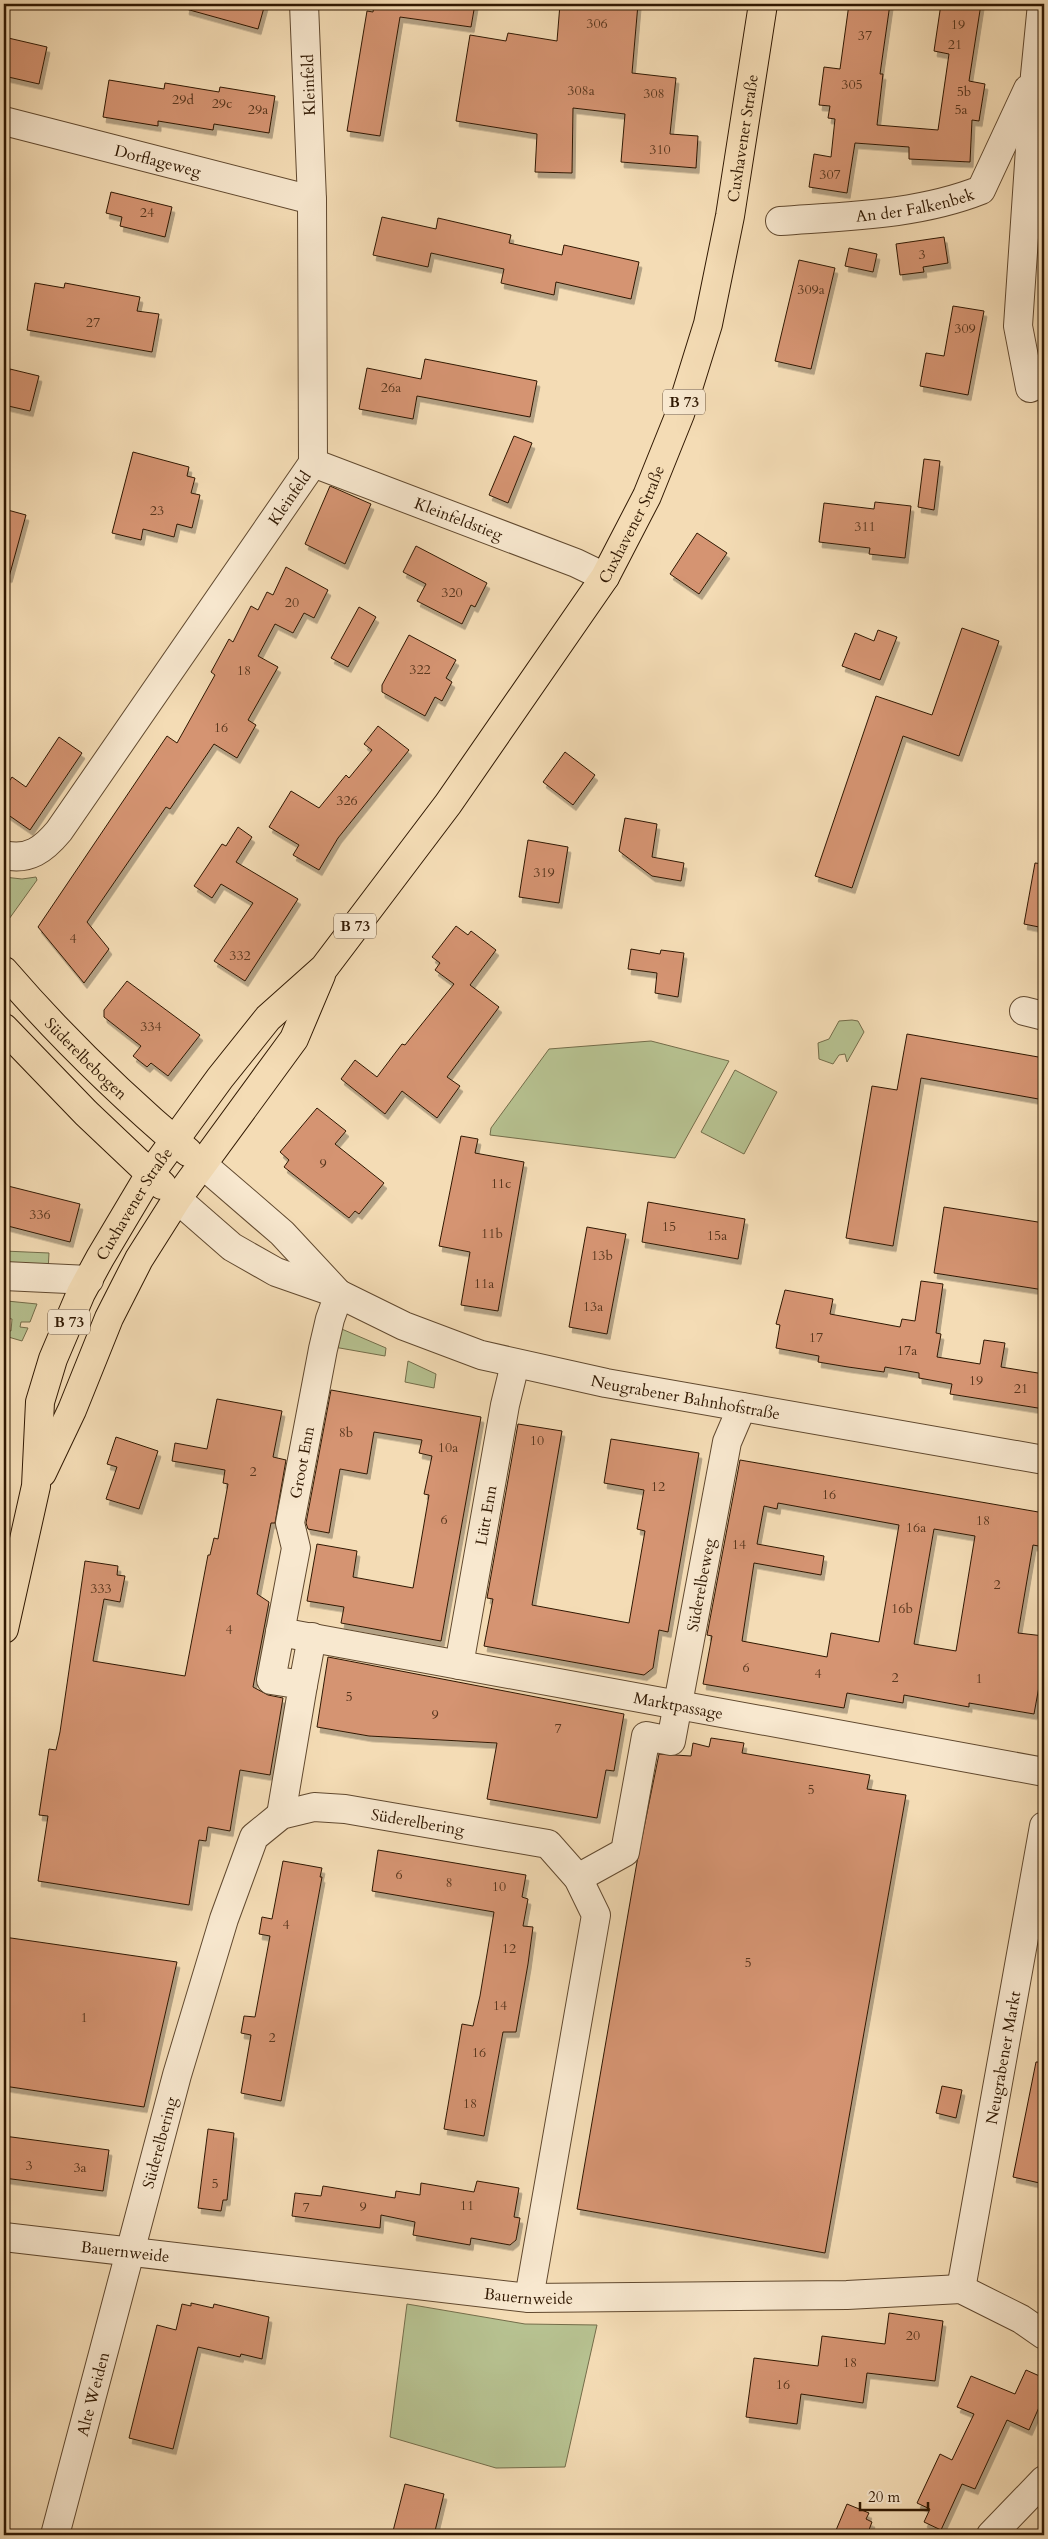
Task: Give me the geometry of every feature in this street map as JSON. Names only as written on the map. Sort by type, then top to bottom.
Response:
[{"type":"main road","name":"Cuxhavener Straße","points":[[4,1629],[36,1486],[40,1402],[53,1360],[88,1280],[150,1174],[174,1140],[268,1018],[324,968],[448,804],[605,577],[647,496],[666,451],[702,349],[730,216],[763,4]]},
{"type":"main road","name":"Cuxhavener Straße","points":[[36,1486],[72,1410],[109,1318],[128,1278],[177,1199],[294,1039],[324,968]]},
{"type":"main road","name":"Süderelbebogen","points":[[4,971],[94,1066],[202,1164]]},
{"type":"main road","points":[[4,1028],[92,1119],[177,1199]]},
{"type":"street","name":"Kleinfeld","points":[[4,855],[33,854],[46,847],[59,831],[313,463],[312,200],[304,4]]},
{"type":"street","name":"An der Falkenbek","points":[[1030,388],[1018,326],[1035,75],[1042,4]]},
{"type":"street","name":"An der Falkenbek","points":[[780,221],[875,214],[956,200],[981,190],[1035,75]]},
{"type":"street","name":"Dorflageweg","points":[[4,121],[312,200]]},
{"type":"street","name":"Kleinfeldstieg","points":[[313,463],[576,563],[605,577]]},
{"type":"street","name":"Neugrabener Bahnhofstraße","points":[[202,1164],[282,1232],[339,1294]]},
{"type":"street","name":"Neugrabener Bahnhofstraße","points":[[177,1199],[232,1247],[276,1272],[339,1294],[404,1326],[458,1347],[515,1364],[742,1407],[1044,1460]]},
{"type":"street","points":[[4,1276],[88,1280]]},
{"type":"street","name":"Groot Enn","points":[[303,1685],[270,1685],[296,1548],[290,1523],[323,1348],[339,1294]]},
{"type":"street","name":"Lütt Enn","points":[[459,1665],[505,1405],[515,1364]]},
{"type":"street","name":"Süderelbeweg","points":[[578,1878],[625,1852],[646,1736],[671,1741],[665,1703],[727,1442],[742,1407]]},
{"type":"street","points":[[280,1632],[312,1637],[281,1814]]},
{"type":"street","name":"Marktpassage","points":[[312,1637],[1044,1772]]},
{"type":"street","name":"Süderelbering","points":[[129,2251],[177,2075],[224,1919],[254,1837],[281,1814],[314,1807],[345,1809],[548,1844],[578,1878],[596,1915],[529,2298]]},
{"type":"street","name":"Neugrabener Markt","points":[[960,2289],[1044,1826]]},
{"type":"street","name":"Bauernweide","points":[[4,2237],[529,2298],[838,2295],[960,2289],[1021,2319],[1044,2334]]},
{"type":"street","name":"Alte Weiden","points":[[55,2535],[129,2251]]},
{"type":"street","points":[[991,2535],[1044,2480]]},
{"type":"green space","points":[[4,877],[22,879],[36,877],[37,880],[4,926]]},
{"type":"green space","points":[[839,1021],[858,1021],[864,1032],[847,1062],[845,1054],[839,1055],[833,1064],[819,1059],[818,1043],[829,1039]]},
{"type":"green space","points":[[651,1041],[729,1061],[675,1158],[490,1135],[491,1128],[549,1049]]},
{"type":"green space","points":[[735,1070],[777,1092],[744,1154],[701,1132]]},
{"type":"green space","points":[[4,1251],[49,1253],[48,1271],[4,1269]]},
{"type":"green space","points":[[7,1301],[37,1304],[30,1322],[21,1322],[20,1327],[28,1328],[22,1341],[5,1336],[5,1330],[11,1331],[12,1319],[4,1318]]},
{"type":"green space","points":[[337,1327],[386,1348],[385,1356],[334,1347]]},
{"type":"green space","points":[[408,1361],[436,1374],[434,1388],[405,1382]]},
{"type":"green space","points":[[407,2304],[525,2324],[597,2325],[565,2467],[496,2468],[390,2437]]},
{"type":"building","points":[[187,4],[265,4],[258,29],[186,9]]},
{"type":"building","points":[[374,4],[475,4],[471,27],[400,17],[380,136],[347,131],[367,11],[373,12]]},
{"type":"building","points":[[560,4],[638,4],[632,73],[676,78],[670,134],[698,136],[696,168],[621,162],[625,114],[573,108],[572,173],[535,172],[537,134],[456,121],[470,35],[506,41],[508,33],[557,41]]},
{"type":"building","points":[[849,4],[890,4],[880,74],[883,74],[877,125],[938,130],[949,54],[934,51],[941,4],[981,4],[969,81],[985,84],[979,121],[972,120],[970,162],[909,159],[909,147],[855,143],[847,193],[809,187],[814,154],[831,157],[835,119],[828,118],[830,106],[819,105],[824,67],[840,69]]},
{"type":"building","points":[[4,37],[47,47],[39,84],[4,76]]},
{"type":"building","points":[[109,80],[164,89],[165,83],[219,92],[220,87],[275,96],[269,133],[214,124],[213,130],[158,121],[158,126],[103,117]]},
{"type":"building","points":[[111,192],[172,207],[165,237],[120,226],[122,217],[106,213]]},
{"type":"building","points":[[382,217],[436,229],[438,218],[511,235],[509,243],[562,255],[564,245],[639,262],[631,299],[556,282],[554,295],[501,283],[504,269],[431,253],[428,267],[373,255]]},
{"type":"building","points":[[944,237],[948,263],[923,267],[924,272],[900,275],[896,244]]},
{"type":"building","points":[[849,248],[877,254],[873,272],[845,266]]},
{"type":"building","points":[[799,260],[835,268],[811,369],[775,361]]},
{"type":"building","points":[[35,283],[64,288],[65,283],[140,297],[137,311],[159,314],[152,352],[27,330]]},
{"type":"building","points":[[953,306],[984,311],[968,395],[920,386],[926,353],[944,356]]},
{"type":"building","points":[[425,359],[537,381],[530,417],[417,396],[413,419],[359,409],[367,368],[421,379]]},
{"type":"building","points":[[10,369],[39,376],[30,411],[4,405]]},
{"type":"building","points":[[514,436],[532,443],[508,503],[489,495]]},
{"type":"building","points":[[133,452],[189,467],[187,476],[195,478],[191,493],[200,495],[192,528],[177,524],[174,537],[143,529],[141,540],[112,533]]},
{"type":"building","points":[[924,459],[940,461],[934,510],[918,507]]},
{"type":"building","points":[[330,486],[371,504],[345,564],[305,544]]},
{"type":"building","points":[[875,502],[911,506],[905,558],[869,554],[870,548],[819,542],[824,503],[874,509]]},
{"type":"building","points":[[4,509],[26,515],[9,577],[4,576]]},
{"type":"building","points":[[697,533],[727,553],[699,594],[670,574]]},
{"type":"building","points":[[416,546],[487,583],[475,607],[471,605],[462,624],[417,601],[426,584],[403,572]]},
{"type":"building","points":[[286,567],[328,590],[314,618],[304,613],[293,633],[275,624],[258,656],[278,667],[248,720],[256,725],[237,758],[214,744],[170,809],[166,807],[87,922],[109,949],[84,983],[38,927],[167,736],[177,743],[215,675],[211,672],[229,639],[233,642],[251,606],[258,610],[267,592],[273,595]]},
{"type":"building","points":[[359,607],[376,617],[348,667],[331,658]]},
{"type":"building","points":[[962,628],[999,641],[959,756],[903,736],[852,888],[815,876],[876,696],[932,715]]},
{"type":"building","points":[[878,630],[897,637],[880,680],[842,666],[855,633],[874,641]]},
{"type":"building","points":[[409,635],[456,660],[446,678],[452,682],[442,701],[435,697],[425,716],[382,692],[382,685]]},
{"type":"building","points":[[378,726],[409,750],[338,838],[319,870],[293,855],[299,845],[269,827],[291,791],[319,808],[346,775],[349,778],[372,750],[364,744]]},
{"type":"building","points":[[59,737],[82,753],[30,830],[4,812],[4,789],[12,777],[26,787]]},
{"type":"building","points":[[565,752],[595,775],[573,805],[543,782]]},
{"type":"building","points":[[625,818],[657,824],[652,857],[684,863],[681,881],[652,876],[619,851]]},
{"type":"building","points":[[238,827],[252,837],[236,862],[298,899],[245,981],[214,961],[253,903],[221,884],[212,898],[194,886],[222,844],[226,846]]},
{"type":"building","points":[[528,840],[568,847],[559,903],[519,897]]},
{"type":"building","points":[[1035,863],[1044,864],[1044,928],[1024,924]]},
{"type":"building","points":[[456,926],[468,935],[471,931],[496,950],[470,985],[499,1007],[447,1077],[460,1086],[437,1118],[402,1091],[385,1114],[341,1079],[355,1060],[377,1077],[402,1044],[405,1045],[454,984],[435,970],[440,963],[432,957]]},
{"type":"building","points":[[631,949],[660,954],[661,950],[684,953],[678,997],[655,993],[657,973],[628,969]]},
{"type":"building","points":[[127,981],[200,1035],[168,1076],[151,1063],[147,1067],[133,1056],[141,1046],[104,1017],[104,1010]]},
{"type":"building","points":[[907,1034],[1044,1058],[1044,1100],[921,1078],[893,1246],[846,1238],[872,1086],[897,1090]]},
{"type":"building","points":[[317,1108],[346,1131],[335,1144],[384,1183],[359,1214],[355,1211],[349,1218],[284,1167],[289,1160],[280,1152]]},
{"type":"building","points":[[461,1136],[478,1139],[475,1153],[524,1162],[498,1311],[461,1305],[470,1252],[439,1246]]},
{"type":"building","points":[[4,1185],[80,1204],[70,1242],[4,1225]]},
{"type":"building","points":[[648,1202],[745,1219],[738,1259],[642,1242]]},
{"type":"building","points":[[944,1207],[1044,1223],[1044,1290],[934,1273]]},
{"type":"building","points":[[587,1227],[626,1234],[607,1334],[569,1327]]},
{"type":"building","points":[[921,1281],[943,1284],[936,1333],[941,1334],[937,1357],[980,1364],[984,1340],[1005,1343],[1001,1367],[1044,1374],[1044,1409],[950,1394],[952,1384],[919,1378],[919,1373],[885,1367],[884,1372],[818,1362],[819,1356],[776,1348],[780,1325],[776,1324],[785,1290],[833,1299],[830,1314],[900,1327],[902,1319],[915,1321]]},
{"type":"building","points":[[331,1390],[481,1417],[441,1641],[341,1623],[344,1607],[307,1601],[317,1544],[357,1551],[353,1577],[413,1588],[429,1495],[424,1494],[432,1456],[419,1453],[422,1440],[374,1432],[367,1474],[340,1469],[329,1533],[308,1529],[306,1523]]},
{"type":"building","points":[[217,1399],[282,1411],[273,1457],[286,1460],[275,1523],[271,1523],[257,1594],[269,1602],[253,1687],[268,1695],[283,1698],[270,1775],[240,1770],[230,1831],[208,1827],[206,1841],[199,1840],[189,1905],[38,1881],[48,1816],[39,1815],[49,1749],[56,1750],[60,1732],[85,1561],[118,1566],[117,1575],[125,1576],[120,1602],[104,1599],[93,1661],[185,1676],[208,1555],[210,1555],[214,1538],[218,1539],[228,1484],[223,1483],[225,1470],[172,1461],[175,1443],[207,1449]]},
{"type":"building","points":[[518,1424],[562,1431],[532,1605],[629,1623],[645,1531],[637,1529],[644,1490],[604,1483],[611,1439],[699,1453],[668,1632],[659,1630],[653,1668],[644,1675],[484,1646],[493,1599],[487,1598]]},
{"type":"building","points":[[116,1437],[158,1451],[139,1509],[106,1499],[117,1467],[107,1464]]},
{"type":"building","points":[[740,1460],[1044,1513],[1044,1547],[1033,1545],[1018,1633],[1044,1636],[1044,1659],[1034,1714],[969,1703],[969,1707],[904,1695],[903,1703],[847,1693],[844,1708],[703,1684],[712,1636],[707,1635]],"holes":[[[778,1503],[899,1525],[879,1642],[831,1633],[827,1657],[742,1641],[754,1563],[821,1575],[824,1556],[757,1544],[764,1506],[777,1509]],[[934,1529],[975,1536],[956,1651],[914,1644]]]},
{"type":"building","points":[[328,1657],[624,1714],[614,1771],[606,1770],[597,1818],[487,1799],[497,1743],[369,1736],[317,1727]]},
{"type":"building","points":[[711,1738],[744,1743],[742,1753],[870,1775],[867,1789],[906,1795],[825,2253],[577,2209],[637,1862],[659,1754],[691,1756],[693,1743],[709,1747]]},
{"type":"building","points":[[378,1850],[526,1875],[522,1897],[528,1899],[523,1926],[533,1927],[528,1964],[516,2032],[503,2032],[484,2136],[444,2129],[462,2024],[473,2026],[494,1912],[372,1891]]},
{"type":"building","points":[[283,1861],[322,1868],[320,1877],[322,1877],[281,2101],[241,2093],[251,2035],[241,2033],[244,2016],[255,2017],[270,1936],[259,1934],[262,1917],[272,1919]]},
{"type":"building","points":[[4,1937],[177,1962],[144,2107],[4,2086]]},
{"type":"building","points":[[1036,2062],[1044,2062],[1044,2184],[1013,2177]]},
{"type":"building","points":[[942,2086],[962,2090],[956,2118],[936,2113]]},
{"type":"building","points":[[208,2129],[234,2133],[227,2200],[223,2200],[221,2211],[198,2208]]},
{"type":"building","points":[[4,2136],[109,2150],[103,2191],[4,2178]]},
{"type":"building","points":[[477,2181],[519,2188],[514,2217],[520,2218],[516,2240],[510,2245],[471,2238],[470,2245],[413,2235],[415,2222],[381,2215],[380,2228],[292,2216],[295,2193],[321,2196],[323,2186],[395,2198],[396,2191],[420,2195],[421,2183],[474,2192]]},
{"type":"building","points":[[191,2303],[213,2308],[214,2304],[269,2317],[262,2359],[241,2354],[240,2357],[198,2347],[173,2449],[129,2438],[157,2325],[176,2330],[182,2304],[191,2306]]},
{"type":"building","points":[[889,2313],[943,2321],[935,2381],[867,2373],[863,2403],[801,2394],[797,2424],[746,2417],[754,2358],[818,2366],[822,2336],[885,2344]]},
{"type":"building","points":[[1026,2370],[1044,2378],[1044,2396],[1029,2430],[1007,2420],[975,2489],[962,2484],[941,2530],[924,2522],[930,2509],[917,2503],[940,2454],[952,2460],[974,2414],[957,2407],[971,2376],[1015,2394]]},
{"type":"building","points":[[405,2484],[444,2494],[434,2535],[392,2535]]},
{"type":"building","points":[[847,2504],[869,2513],[866,2519],[872,2522],[867,2535],[834,2535]]}]
